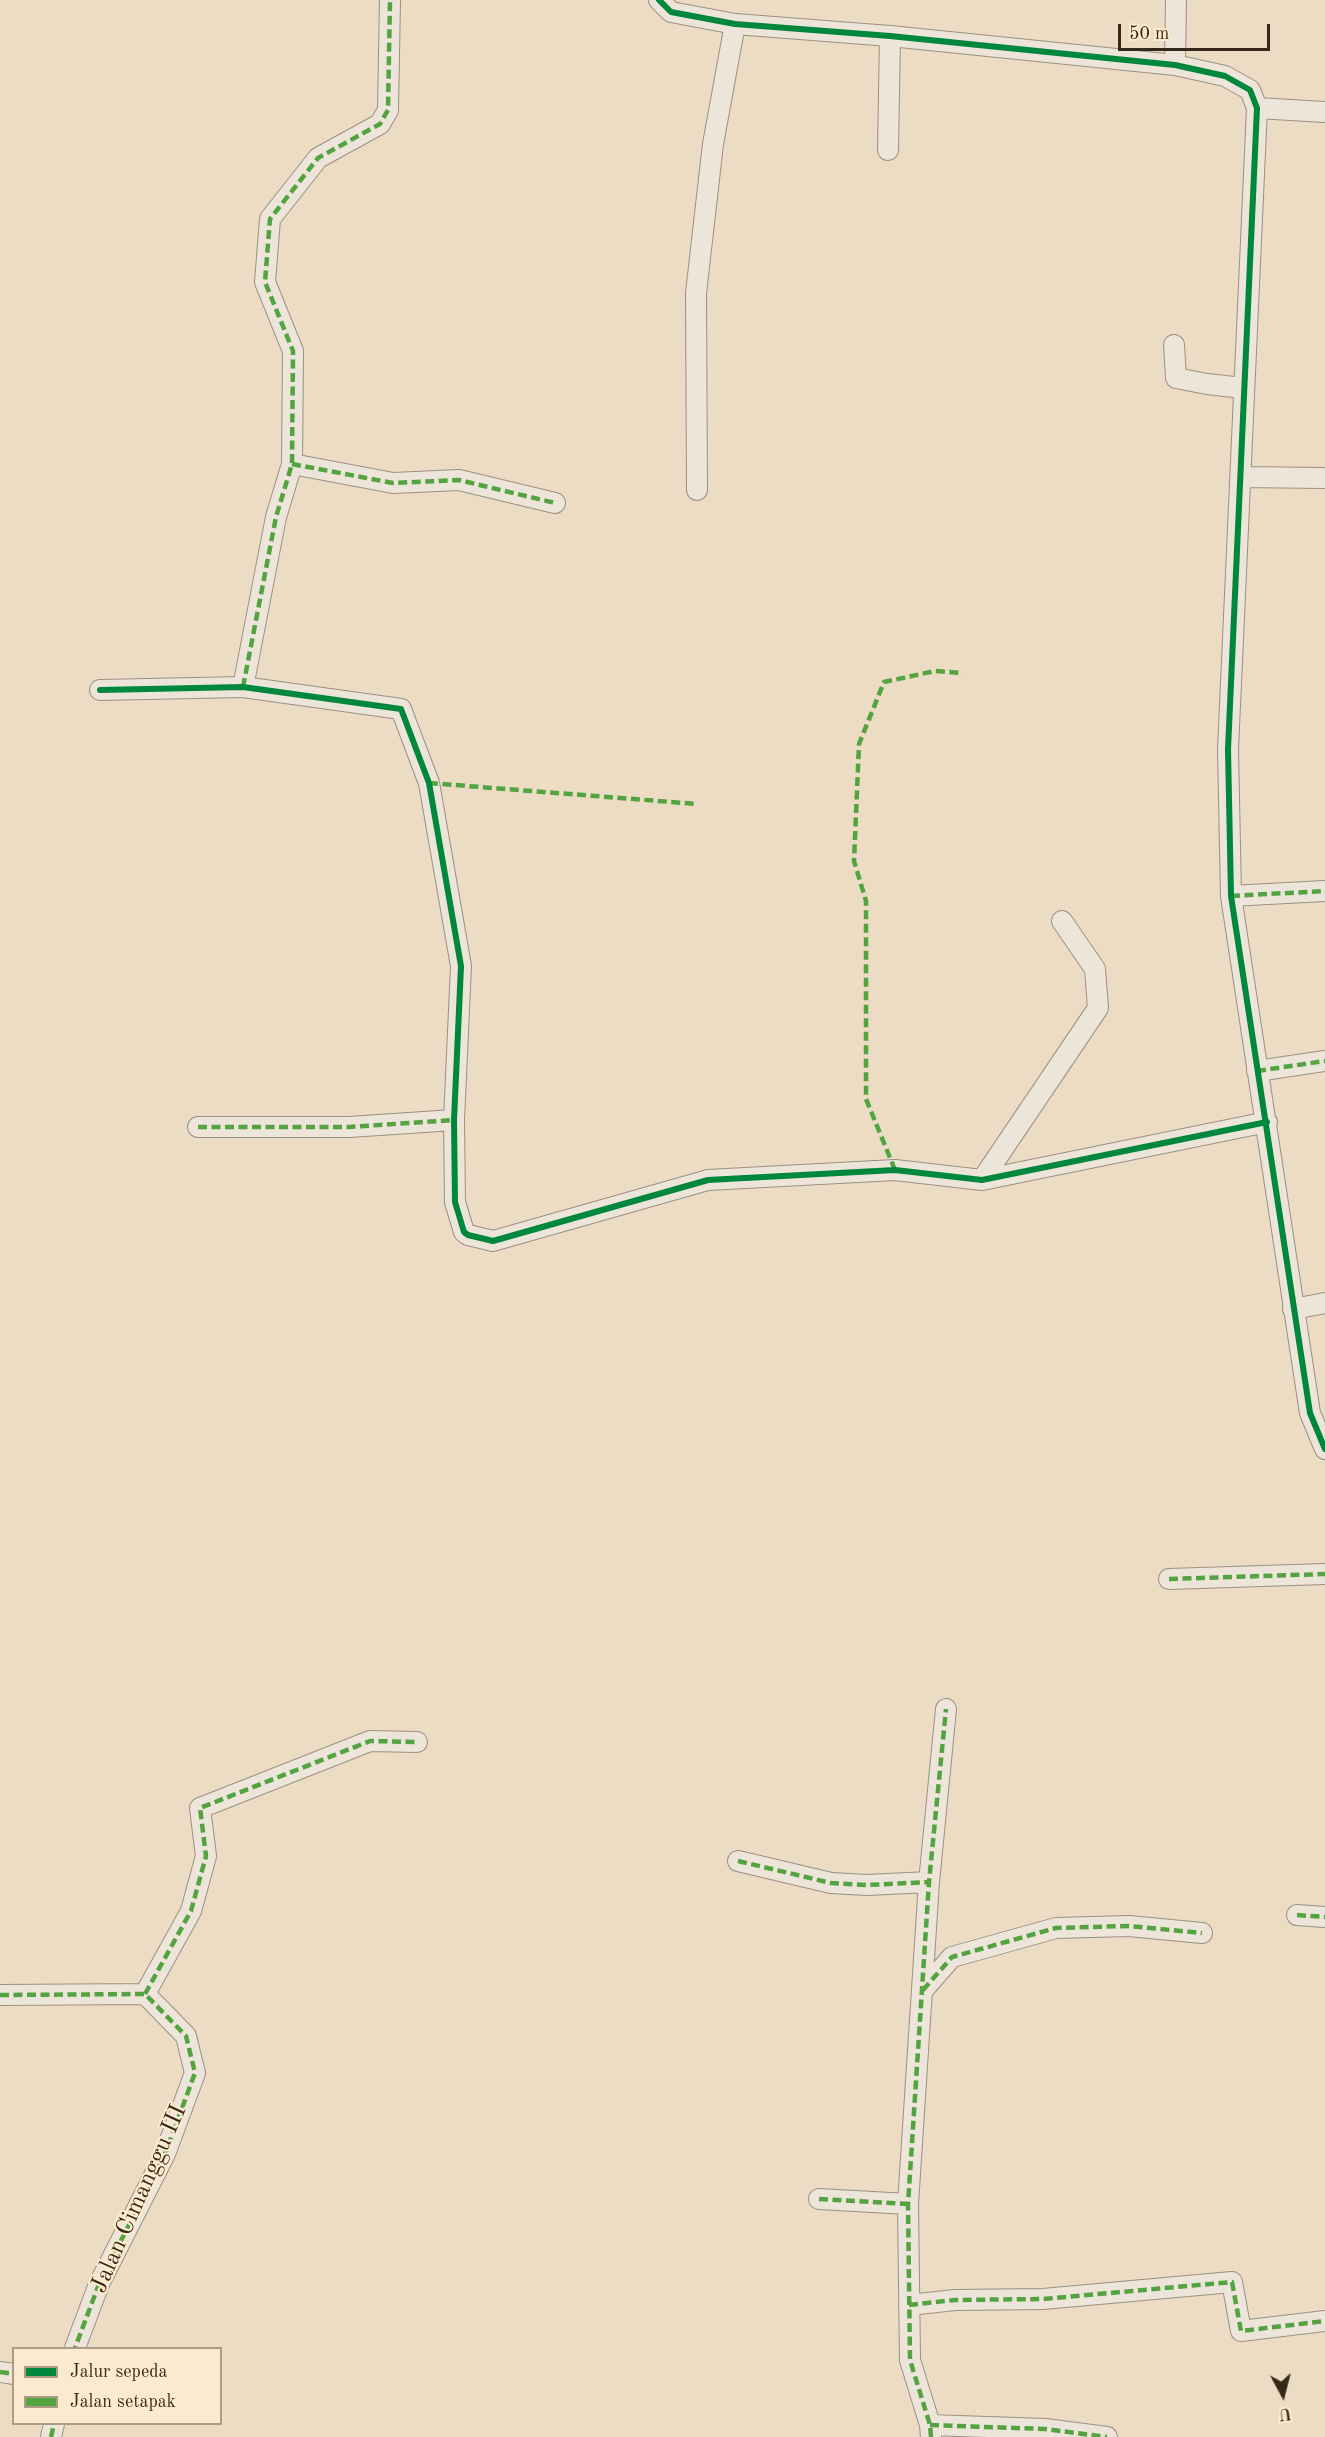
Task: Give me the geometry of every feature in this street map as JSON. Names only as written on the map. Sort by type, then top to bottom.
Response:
[{"type":"street","points":[[243,687],[276,517],[292,464],[292,351],[265,282],[270,219],[318,158],[380,124],[388,110],[390,0]]},
{"type":"street","points":[[659,0],[671,12],[735,24],[890,36],[1175,65],[1225,76],[1250,90],[1257,108],[1228,749],[1231,896],[1310,1413],[1325,1449]]},
{"type":"street","points":[[1175,65],[1176,0]]},
{"type":"street","points":[[697,490],[696,293],[713,144],[735,24]]},
{"type":"street","points":[[888,150],[890,36]]},
{"type":"street","points":[[1257,108],[1325,112]]},
{"type":"street","points":[[1174,345],[1176,378],[1244,388]]},
{"type":"street","points":[[292,464],[393,483],[459,480],[555,503]]},
{"type":"street","points":[[1242,477],[1323,478]]},
{"type":"street","points":[[100,690],[243,687],[401,709],[429,783],[461,966],[454,1120],[455,1202],[464,1232],[468,1235],[493,1241],[708,1180],[895,1170],[982,1179],[1267,1122]]},
{"type":"street","points":[[1231,896],[1325,891]]},
{"type":"street","points":[[982,1179],[1098,1008],[1095,969],[1062,921]]},
{"type":"street","points":[[1257,1071],[1325,1061]]},
{"type":"street","points":[[198,1127],[349,1127],[454,1120]]},
{"type":"street","points":[[1293,1310],[1325,1303]]},
{"type":"street","points":[[1168,1579],[1325,1574]]},
{"type":"street","points":[[946,1709],[929,1882],[908,2204],[910,2360],[931,2431],[1045,2429],[1107,2437]]},
{"type":"street","points":[[0,1995],[145,1994],[191,1911],[206,1856],[200,1808],[370,1741],[417,1742]]},
{"type":"street","points":[[738,1861],[831,1883],[867,1885],[929,1882]]},
{"type":"street","points":[[1297,1915],[1325,1917]]},
{"type":"street","points":[[923,1990],[952,1957],[1056,1928],[1129,1926],[1202,1934]]},
{"type":"street","name":"Jalan Cimanggu III","points":[[76,2347],[99,2284],[165,2154],[195,2073],[186,2036],[145,1994]]},
{"type":"street","points":[[819,2199],[908,2204]]},
{"type":"street","points":[[909,2305],[955,2300],[1043,2299],[1232,2282],[1241,2331],[1325,2321]]},
{"type":"marked path","points":[[243,687],[276,517],[292,464],[293,351],[265,282],[270,219],[318,158],[380,124],[388,110],[390,0]]},
{"type":"marked path","points":[[292,464],[393,483],[459,480],[555,503]]},
{"type":"marked path","points":[[895,1170],[866,1099],[866,901],[854,861],[859,744],[884,682],[935,671],[963,673]]},
{"type":"marked path","points":[[429,783],[697,804]]},
{"type":"marked path","points":[[1231,896],[1325,891]]},
{"type":"marked path","points":[[1257,1071],[1325,1061]]},
{"type":"marked path","points":[[198,1127],[349,1127],[454,1120]]},
{"type":"marked path","points":[[1169,1579],[1325,1574]]},
{"type":"marked path","points":[[931,2437],[930,2425],[910,2360],[908,2204],[929,1882],[946,1709]]},
{"type":"marked path","points":[[145,1994],[191,1911],[206,1856],[200,1808],[370,1741],[417,1742]]},
{"type":"marked path","points":[[738,1861],[831,1883],[867,1885],[929,1882]]},
{"type":"marked path","points":[[1297,1915],[1325,1917]]},
{"type":"marked path","points":[[923,1990],[952,1957],[1056,1928],[1129,1926],[1202,1933]]},
{"type":"marked path","points":[[0,1995],[145,1994],[186,2036],[195,2073],[165,2154],[99,2284],[75,2347]]},
{"type":"marked path","points":[[819,2199],[908,2204]]},
{"type":"marked path","points":[[909,2305],[955,2300],[1043,2299],[1232,2282],[1241,2331],[1325,2321]]},
{"type":"marked path","points":[[0,2372],[12,2374]]},
{"type":"marked path","points":[[51,2437],[54,2425]]},
{"type":"marked path","points":[[930,2425],[1045,2429],[1107,2437]]},
{"type":"cycle path","points":[[659,0],[671,12],[735,24],[890,36],[1175,65],[1225,76],[1250,90],[1257,108],[1228,749],[1231,896],[1310,1413],[1325,1449]]},
{"type":"cycle path","points":[[100,690],[243,687],[401,709],[429,783],[461,966],[454,1120],[455,1202],[464,1232],[468,1235],[493,1241],[708,1180],[895,1170],[982,1180],[1267,1122]]}]
